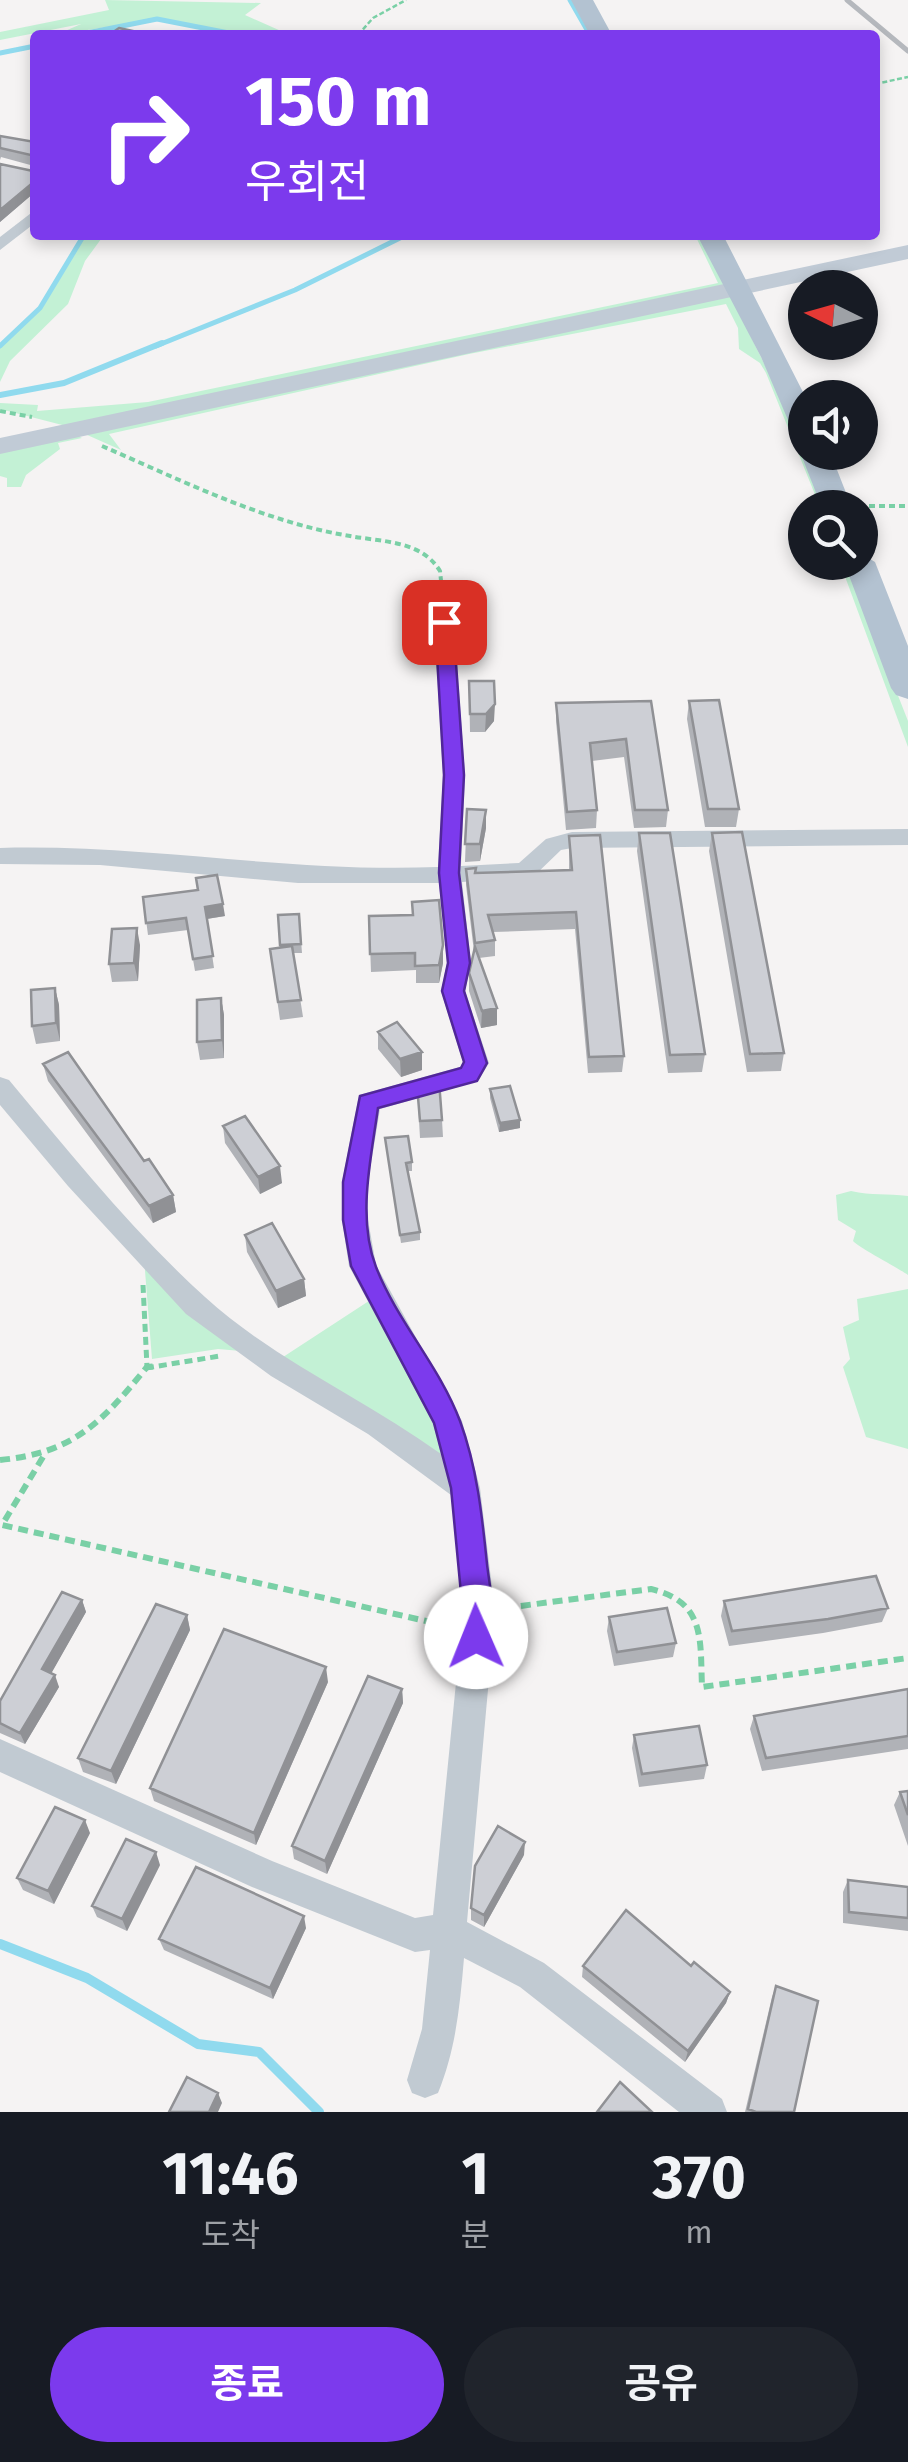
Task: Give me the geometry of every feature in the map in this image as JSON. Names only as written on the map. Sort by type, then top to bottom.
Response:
[{"type":"main road","points":[[582,0],[598,30]]},
{"type":"main road","points":[[713,240],[788,387]]},
{"type":"main road","points":[[0,446],[908,252]]},
{"type":"main road","points":[[866,580],[908,688]]},
{"type":"street","points":[[0,246],[30,219]]},
{"type":"street","points":[[424,2080],[440,2029],[446,1930],[478,1624],[465,1488],[447,1421],[363,1266],[355,1220],[355,1182],[368,1102],[469,1074],[476,1063],[453,991],[459,963],[449,873],[454,775],[444,622]]},
{"type":"street","points":[[0,856],[133,857],[266,874],[372,877],[525,871],[554,844],[572,840],[908,836]]},
{"type":"street","points":[[0,1087],[196,1306],[280,1366],[378,1425],[465,1488]]},
{"type":"street","points":[[0,1755],[264,1875],[399,1929],[416,1935],[446,1930],[532,1975],[709,2112]]},
{"type":"path","points":[[362,30],[373,18],[406,0]]},
{"type":"path","points":[[880,83],[908,77]]},
{"type":"path","points":[[70,431],[268,512],[336,534],[421,552],[439,566],[446,585],[444,622]]},
{"type":"path","points":[[878,506],[908,506]]},
{"type":"path","points":[[138,1244],[147,1367]]},
{"type":"path","points":[[0,1460],[42,1457],[66,1449],[97,1426],[147,1367],[226,1356]]},
{"type":"path","points":[[42,1457],[2,1526],[211,1576],[434,1621],[478,1624],[650,1589],[671,1592],[686,1598],[691,1609],[698,1632],[702,1686],[908,1658]]},
{"type":"green space","points":[[105,0],[261,3],[245,15],[279,30],[214,30],[157,19],[88,30],[67,30],[81,24],[30,30],[30,34],[0,40],[0,32],[109,10]]},
{"type":"green space","points":[[82,240],[100,240],[85,261],[68,304],[10,361],[0,382],[0,347],[41,308]]},
{"type":"green space","points":[[697,240],[705,240],[727,284],[70,427],[0,409],[0,403],[38,405],[37,411],[148,402],[718,283]]},
{"type":"green space","points":[[731,296],[788,412],[788,428],[760,363],[739,349],[738,328],[726,304],[469,354],[109,434],[121,450],[85,434]]},
{"type":"green space","points":[[74,434],[82,438],[58,443],[60,449],[26,475],[21,487],[7,487],[7,478],[0,476],[0,450]]},
{"type":"green space","points":[[805,470],[811,470],[818,490],[813,490]]},
{"type":"green space","points":[[846,580],[853,580],[908,721],[908,747]]},
{"type":"green space","points":[[851,1191],[908,1196],[908,1275],[853,1241],[856,1231],[838,1220],[836,1195]]},
{"type":"green space","points":[[144,1258],[241,1351],[218,1349],[152,1359]]},
{"type":"green space","points":[[908,1289],[908,1449],[866,1437],[843,1367],[850,1359],[843,1327],[859,1320],[857,1299]]},
{"type":"green space","points":[[375,1297],[430,1397],[443,1454],[434,1454],[280,1359]]},
{"type":"building","points":[[0,136],[30,141],[30,155],[0,148]]},
{"type":"building","points":[[0,164],[30,170],[30,185],[0,210]]},
{"type":"building","points":[[469,681],[494,681],[495,704],[486,714],[470,714]]},
{"type":"building","points":[[719,700],[739,809],[708,809],[689,701]]},
{"type":"building","points":[[651,701],[668,810],[635,810],[626,739],[590,743],[597,810],[567,812],[556,703]]},
{"type":"building","points":[[467,809],[486,810],[480,844],[465,844]]},
{"type":"building","points":[[742,832],[784,1053],[750,1054],[712,833]]},
{"type":"building","points":[[639,833],[670,833],[705,1054],[670,1055]]},
{"type":"building","points":[[600,835],[624,1056],[589,1057],[576,912],[488,915],[495,940],[475,943],[466,869],[476,868],[475,873],[572,870],[569,836]]},
{"type":"building","points":[[217,875],[223,904],[205,907],[213,956],[193,959],[186,918],[146,923],[143,897],[198,890],[196,878]]},
{"type":"building","points":[[439,900],[443,945],[439,965],[415,966],[415,953],[370,954],[369,916],[413,915],[412,902]]},
{"type":"building","points":[[299,914],[301,944],[280,945],[278,915]]},
{"type":"building","points":[[137,928],[134,963],[109,964],[112,929]]},
{"type":"building","points":[[292,946],[301,1000],[278,1002],[270,949]]},
{"type":"building","points":[[475,947],[497,1008],[482,1011],[469,973]]},
{"type":"building","points":[[55,988],[56,1023],[32,1026],[31,990]]},
{"type":"building","points":[[221,998],[222,1040],[197,1042],[197,1000]]},
{"type":"building","points":[[397,1022],[422,1052],[400,1059],[378,1032]]},
{"type":"building","points":[[68,1052],[144,1161],[149,1159],[173,1195],[149,1206],[43,1064]]},
{"type":"building","points":[[439,1081],[442,1120],[420,1121],[417,1085]]},
{"type":"building","points":[[510,1086],[520,1120],[500,1123],[490,1089]]},
{"type":"building","points":[[245,1116],[280,1166],[258,1177],[223,1126]]},
{"type":"building","points":[[408,1136],[412,1162],[406,1163],[420,1232],[400,1235],[385,1138]]},
{"type":"building","points":[[272,1223],[304,1279],[276,1291],[245,1235]]},
{"type":"building","points":[[876,1576],[888,1608],[732,1631],[724,1601]]},
{"type":"building","points":[[62,1592],[82,1600],[42,1669],[55,1675],[20,1733],[0,1723],[0,1701]]},
{"type":"building","points":[[156,1604],[187,1615],[111,1771],[78,1758]]},
{"type":"building","points":[[667,1608],[676,1643],[617,1652],[609,1617]]},
{"type":"building","points":[[224,1629],[326,1667],[254,1833],[150,1788]]},
{"type":"building","points":[[368,1676],[402,1689],[325,1861],[292,1846]]},
{"type":"building","points":[[908,1689],[908,1736],[766,1758],[754,1716]]},
{"type":"building","points":[[699,1726],[707,1765],[642,1774],[634,1735]]},
{"type":"building","points":[[908,1791],[908,1815],[900,1792]]},
{"type":"building","points":[[55,1807],[85,1820],[48,1891],[17,1878]]},
{"type":"building","points":[[498,1826],[525,1842],[484,1915],[471,1908],[475,1866]]},
{"type":"building","points":[[126,1839],[156,1852],[122,1919],[92,1906]]},
{"type":"building","points":[[196,1867],[304,1916],[270,1988],[159,1939]]},
{"type":"building","points":[[848,1880],[908,1887],[908,1918],[849,1912]]},
{"type":"building","points":[[626,1910],[691,1966],[694,1962],[730,1992],[688,2051],[583,1966]]},
{"type":"building","points":[[776,1986],[818,2001],[794,2112],[756,2112],[748,2109]]},
{"type":"building","points":[[187,2077],[218,2093],[209,2112],[169,2112]]},
{"type":"building","points":[[620,2082],[652,2112],[597,2112]]},
{"type":"waterway","points":[[570,0],[587,30]]},
{"type":"waterway","points":[[102,30],[157,19],[213,30]]},
{"type":"waterway","points":[[0,53],[30,47]]},
{"type":"waterway","points":[[0,346],[40,308],[81,240]]},
{"type":"waterway","points":[[156,346],[295,290],[396,240]]},
{"type":"waterway","points":[[0,395],[64,383],[162,343]]},
{"type":"waterway","points":[[0,1944],[87,1978],[198,2044],[259,2052],[319,2112]]},
{"type":"railway","points":[[847,0],[908,51]]},
{"type":"route","points":[[444,622],[445,688],[454,775],[449,873],[459,963],[453,991],[476,1063],[469,1074],[368,1102],[355,1182],[355,1220],[363,1266],[447,1421],[465,1488],[478,1612],[476,1637]]}]
